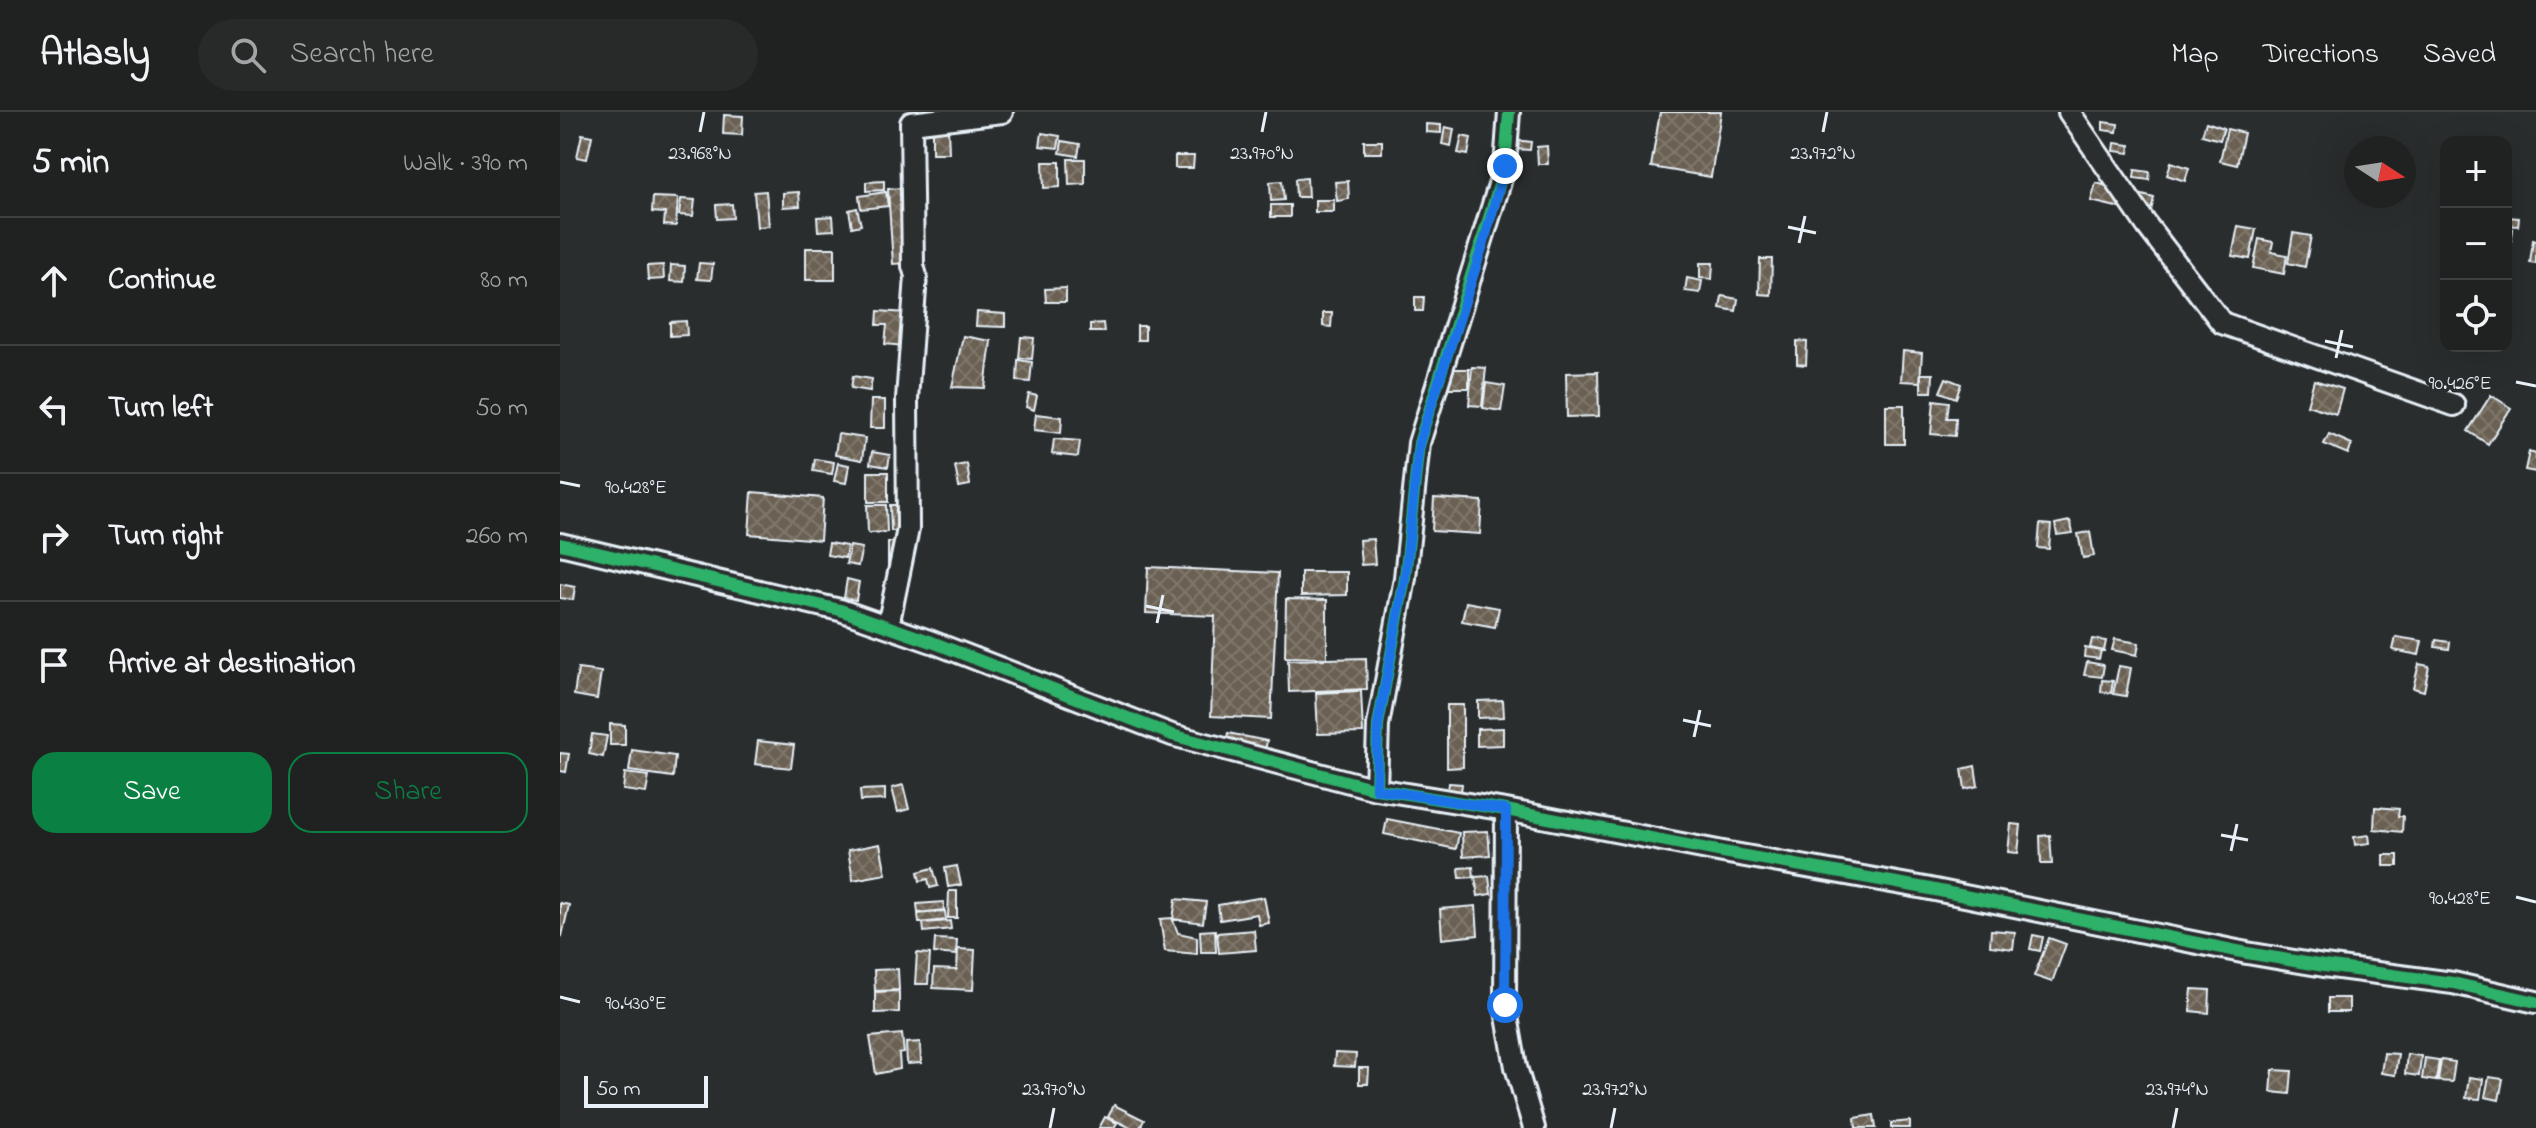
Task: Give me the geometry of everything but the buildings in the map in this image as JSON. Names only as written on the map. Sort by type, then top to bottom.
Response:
[{"type":"street","points":[[888,626],[908,529],[907,399],[916,276],[913,266],[911,123],[1002,112]]},
{"type":"street","points":[[1376,789],[1378,725],[1405,578],[1419,443],[1484,242],[1505,166],[1509,112]]},
{"type":"street","points":[[2069,112],[2148,227],[2222,323],[2454,405]]},
{"type":"street","points":[[560,544],[840,610],[1172,735],[1376,789],[1506,810],[1969,896],[2247,953],[2453,983],[2536,1002]]},
{"type":"street","points":[[1506,810],[1505,1005],[1516,1067],[1534,1128]]},
{"type":"cycle path","points":[[1376,789],[1378,725],[1405,578],[1419,443],[1505,166],[1509,112]]},
{"type":"cycle path","points":[[560,544],[840,610],[932,642],[1172,735],[1376,789],[1506,810],[1925,888],[2247,953],[2453,983],[2536,1002]]},
{"type":"route","points":[[1505,166],[1484,242],[1419,443],[1405,578],[1378,725],[1376,789],[1506,810],[1505,1005]]}]
